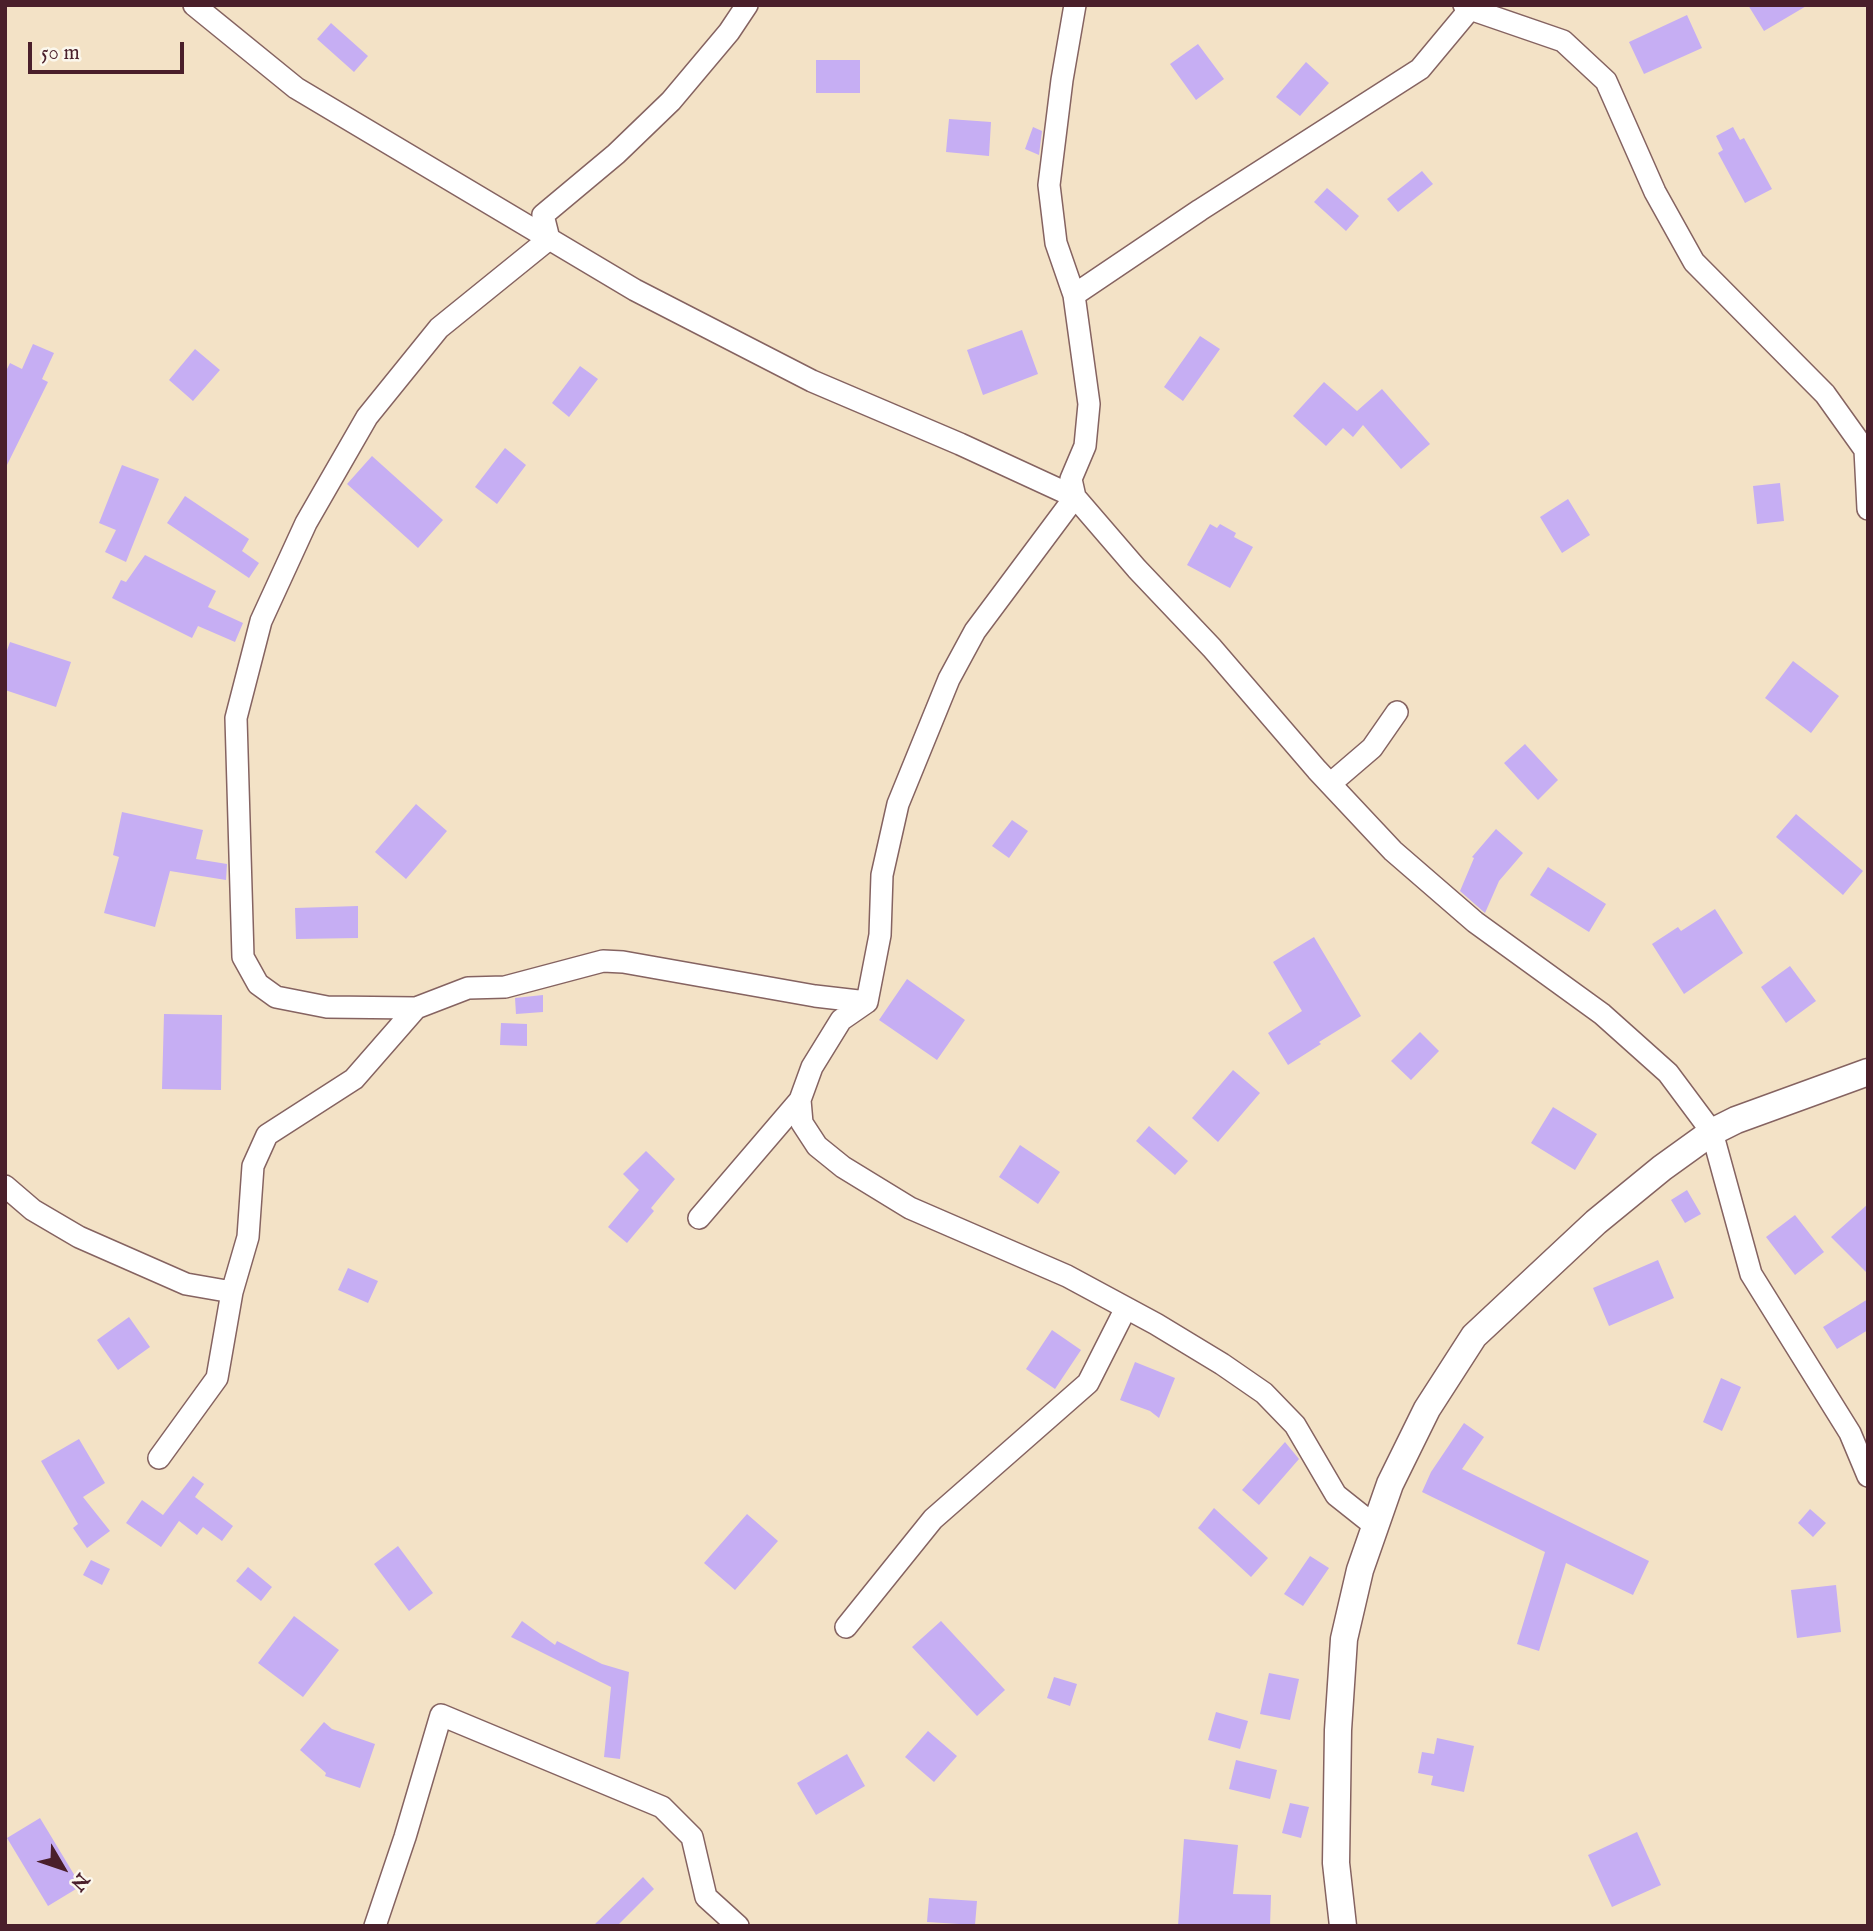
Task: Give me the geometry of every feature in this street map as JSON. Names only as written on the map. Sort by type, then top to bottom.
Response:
[{"type":"street","points":[[194,5],[296,88],[635,290],[812,381],[960,444],[1074,497],[1212,648],[1329,784],[1393,851],[1475,922],[1602,1014],[1668,1073],[1712,1132],[1751,1274],[1850,1433],[1868,1476]]},
{"type":"street","points":[[549,239],[543,215],[616,153],[671,101],[729,32],[747,5]]},
{"type":"street","points":[[699,1218],[800,1100],[812,1066],[841,1020],[867,1002],[880,935],[885,863],[898,804],[922,743],[949,679],[975,631],[1074,497],[1071,479],[1085,446],[1089,404],[1074,295],[1056,243],[1049,185],[1074,5]]},
{"type":"street","points":[[1074,295],[1200,210],[1420,69],[1467,7],[1563,41],[1606,81],[1655,192],[1694,262],[1825,394],[1866,450],[1868,509]]},
{"type":"street","points":[[549,239],[439,328],[367,417],[306,523],[261,621],[236,718],[243,957],[258,984],[276,997],[327,1007],[416,1008],[468,988],[505,987],[603,961],[867,1002]]},
{"type":"street","points":[[1329,784],[1372,748],[1397,712]]},
{"type":"street","points":[[159,1458],[217,1378],[232,1292],[248,1237],[253,1167],[267,1135],[354,1079],[416,1008]]},
{"type":"street","points":[[1343,1926],[1336,1863],[1338,1730],[1344,1639],[1360,1570],[1390,1484],[1427,1409],[1474,1336],[1596,1222],[1662,1168],[1712,1132],[1736,1120],[1868,1072]]},
{"type":"street","points":[[800,1100],[802,1123],[817,1146],[843,1167],[910,1208],[1068,1276],[1222,1364],[1264,1393],[1295,1425],[1336,1495],[1375,1526]]},
{"type":"street","points":[[5,1186],[33,1210],[79,1237],[186,1284],[232,1292]]},
{"type":"street","points":[[846,1627],[933,1519],[1088,1383],[1126,1308]]},
{"type":"street","points":[[374,1926],[405,1837],[441,1715],[662,1807],[692,1837],[706,1896],[738,1926]]},
{"type":"building","points":[[1748,5],[1808,5],[1764,31]]},
{"type":"building","points":[[1687,15],[1702,48],[1644,74],[1629,42]]},
{"type":"building","points":[[331,23],[368,56],[354,72],[317,39]]},
{"type":"building","points":[[1198,44],[1224,79],[1196,100],[1170,64]]},
{"type":"building","points":[[816,60],[860,60],[860,93],[816,93]]},
{"type":"building","points":[[1306,62],[1329,83],[1300,116],[1276,97]]},
{"type":"building","points":[[949,119],[991,122],[989,156],[946,152]]},
{"type":"building","points":[[1033,127],[1042,131],[1039,155],[1025,149]]},
{"type":"building","points":[[1733,127],[1740,140],[1744,138],[1772,189],[1745,203],[1718,153],[1723,150],[1716,136]]},
{"type":"building","points":[[1422,171],[1433,184],[1398,212],[1387,199]]},
{"type":"building","points":[[1327,188],[1359,216],[1346,231],[1314,202]]},
{"type":"building","points":[[1022,330],[1038,374],[983,395],[967,350]]},
{"type":"building","points":[[1200,336],[1220,349],[1183,401],[1164,387]]},
{"type":"building","points":[[33,344],[54,353],[42,379],[48,382],[5,469],[5,373],[10,363],[22,369]]},
{"type":"building","points":[[195,349],[220,370],[193,401],[169,380]]},
{"type":"building","points":[[580,366],[598,379],[569,417],[552,403]]},
{"type":"building","points":[[1324,382],[1357,411],[1382,389],[1430,444],[1401,469],[1363,425],[1353,437],[1343,428],[1326,446],[1293,416]]},
{"type":"building","points":[[505,448],[526,465],[497,504],[475,487]]},
{"type":"building","points":[[372,456],[443,520],[418,548],[347,484]]},
{"type":"building","points":[[122,465],[159,479],[126,562],[105,552],[116,530],[99,523]]},
{"type":"building","points":[[1780,483],[1784,521],[1757,524],[1753,486]]},
{"type":"building","points":[[185,496],[249,539],[242,551],[259,563],[249,578],[167,523]]},
{"type":"building","points":[[1568,499],[1590,535],[1562,553],[1540,517]]},
{"type":"building","points":[[1210,524],[1217,528],[1220,524],[1236,533],[1234,537],[1253,547],[1230,588],[1187,565]]},
{"type":"building","points":[[145,555],[216,591],[208,607],[243,623],[235,642],[198,626],[192,638],[112,598],[121,580],[126,582]]},
{"type":"building","points":[[10,642],[71,662],[56,707],[5,690],[5,656]]},
{"type":"building","points":[[1793,661],[1839,696],[1811,733],[1765,698]]},
{"type":"building","points":[[1525,744],[1558,780],[1538,800],[1504,763]]},
{"type":"building","points":[[416,804],[447,831],[406,879],[375,852]]},
{"type":"building","points":[[122,812],[203,830],[196,859],[227,864],[226,880],[170,871],[155,927],[104,913],[119,857],[113,855]]},
{"type":"building","points":[[1796,814],[1863,871],[1843,895],[1776,837]]},
{"type":"building","points":[[1012,820],[1028,831],[1009,858],[992,846]]},
{"type":"building","points":[[1496,829],[1523,853],[1499,881],[1485,913],[1460,891],[1474,858],[1472,857]]},
{"type":"building","points":[[1548,867],[1606,904],[1589,932],[1530,895]]},
{"type":"building","points":[[358,906],[358,938],[296,939],[295,908]]},
{"type":"building","points":[[1715,909],[1743,953],[1684,994],[1652,944],[1678,927],[1681,931]]},
{"type":"building","points":[[1314,937],[1361,1016],[1288,1065],[1268,1033],[1302,1011],[1273,962]]},
{"type":"building","points":[[1790,966],[1816,1001],[1786,1023],[1761,987]]},
{"type":"building","points":[[907,979],[965,1020],[937,1060],[879,1020]]},
{"type":"building","points":[[543,995],[543,1012],[516,1014],[515,998]]},
{"type":"building","points":[[164,1014],[222,1015],[221,1090],[162,1089]]},
{"type":"building","points":[[501,1023],[527,1024],[527,1046],[500,1045]]},
{"type":"building","points":[[1420,1032],[1439,1051],[1411,1080],[1391,1061]]},
{"type":"building","points":[[1233,1070],[1260,1093],[1218,1142],[1192,1118]]},
{"type":"building","points":[[1553,1107],[1597,1134],[1575,1170],[1531,1143]]},
{"type":"building","points":[[1149,1126],[1188,1161],[1175,1175],[1136,1141]]},
{"type":"building","points":[[1020,1145],[1060,1172],[1038,1204],[999,1177]]},
{"type":"building","points":[[646,1151],[675,1179],[651,1208],[654,1211],[627,1243],[608,1227],[639,1190],[623,1174]]},
{"type":"building","points":[[1687,1190],[1701,1214],[1685,1223],[1671,1200]]},
{"type":"building","points":[[1868,1204],[1868,1274],[1831,1237]]},
{"type":"building","points":[[1795,1215],[1824,1252],[1795,1275],[1766,1237]]},
{"type":"building","points":[[1658,1260],[1674,1298],[1609,1326],[1593,1288]]},
{"type":"building","points":[[348,1268],[378,1281],[368,1303],[338,1290]]},
{"type":"building","points":[[1868,1299],[1868,1330],[1837,1349],[1823,1327]]},
{"type":"building","points":[[129,1317],[150,1347],[118,1370],[97,1340]]},
{"type":"building","points":[[1052,1330],[1081,1350],[1055,1389],[1026,1369]]},
{"type":"building","points":[[1135,1362],[1175,1378],[1159,1418],[1150,1411],[1120,1400]]},
{"type":"building","points":[[1721,1378],[1741,1387],[1722,1431],[1703,1422]]},
{"type":"building","points":[[1464,1423],[1484,1437],[1462,1469],[1649,1561],[1633,1595],[1566,1563],[1539,1651],[1517,1644],[1545,1552],[1422,1492],[1431,1472]]},
{"type":"building","points":[[79,1439],[105,1483],[83,1497],[110,1531],[87,1548],[73,1528],[78,1524],[41,1461]]},
{"type":"building","points":[[1285,1442],[1299,1459],[1259,1505],[1242,1490]]},
{"type":"building","points":[[193,1476],[204,1484],[195,1497],[233,1526],[222,1541],[203,1527],[197,1535],[179,1521],[161,1547],[126,1523],[142,1500],[163,1515]]},
{"type":"building","points":[[1214,1508],[1268,1558],[1251,1577],[1198,1528]]},
{"type":"building","points":[[1810,1509],[1826,1523],[1813,1537],[1798,1523]]},
{"type":"building","points":[[747,1514],[778,1541],[735,1590],[704,1563]]},
{"type":"building","points":[[398,1546],[433,1593],[409,1611],[374,1564]]},
{"type":"building","points":[[1310,1556],[1329,1568],[1303,1606],[1284,1594]]},
{"type":"building","points":[[91,1560],[110,1569],[102,1585],[83,1575]]},
{"type":"building","points":[[248,1567],[272,1587],[261,1601],[236,1581]]},
{"type":"building","points":[[1836,1585],[1841,1632],[1797,1638],[1791,1590]]},
{"type":"building","points":[[294,1616],[339,1650],[303,1697],[258,1663]]},
{"type":"building","points":[[522,1621],[555,1645],[557,1641],[602,1664],[629,1672],[620,1759],[604,1757],[611,1687],[511,1637]]},
{"type":"building","points":[[941,1621],[1005,1690],[977,1716],[912,1647]]},
{"type":"building","points":[[1269,1673],[1299,1679],[1290,1720],[1260,1714]]},
{"type":"building","points":[[1054,1677],[1077,1684],[1070,1706],[1047,1698]]},
{"type":"building","points":[[1216,1712],[1248,1721],[1240,1749],[1208,1740]]},
{"type":"building","points":[[324,1722],[332,1729],[375,1744],[360,1788],[325,1776],[326,1773],[300,1750]]},
{"type":"building","points":[[928,1731],[957,1756],[934,1782],[905,1757]]},
{"type":"building","points":[[1437,1738],[1474,1746],[1464,1792],[1431,1785],[1433,1776],[1418,1773],[1422,1752],[1434,1754]]},
{"type":"building","points":[[847,1754],[865,1786],[816,1815],[797,1783]]},
{"type":"building","points":[[1236,1760],[1277,1770],[1270,1799],[1229,1789]]},
{"type":"building","points":[[1290,1803],[1309,1807],[1301,1838],[1282,1833]]},
{"type":"building","points":[[40,1818],[81,1886],[48,1906],[7,1838]]},
{"type":"building","points":[[1637,1832],[1661,1885],[1612,1907],[1588,1855]]},
{"type":"building","points":[[1184,1839],[1238,1845],[1233,1894],[1271,1895],[1270,1926],[1178,1926]]},
{"type":"building","points":[[643,1877],[654,1889],[617,1926],[593,1926]]},
{"type":"building","points":[[929,1898],[977,1901],[975,1925],[927,1922]]}]
